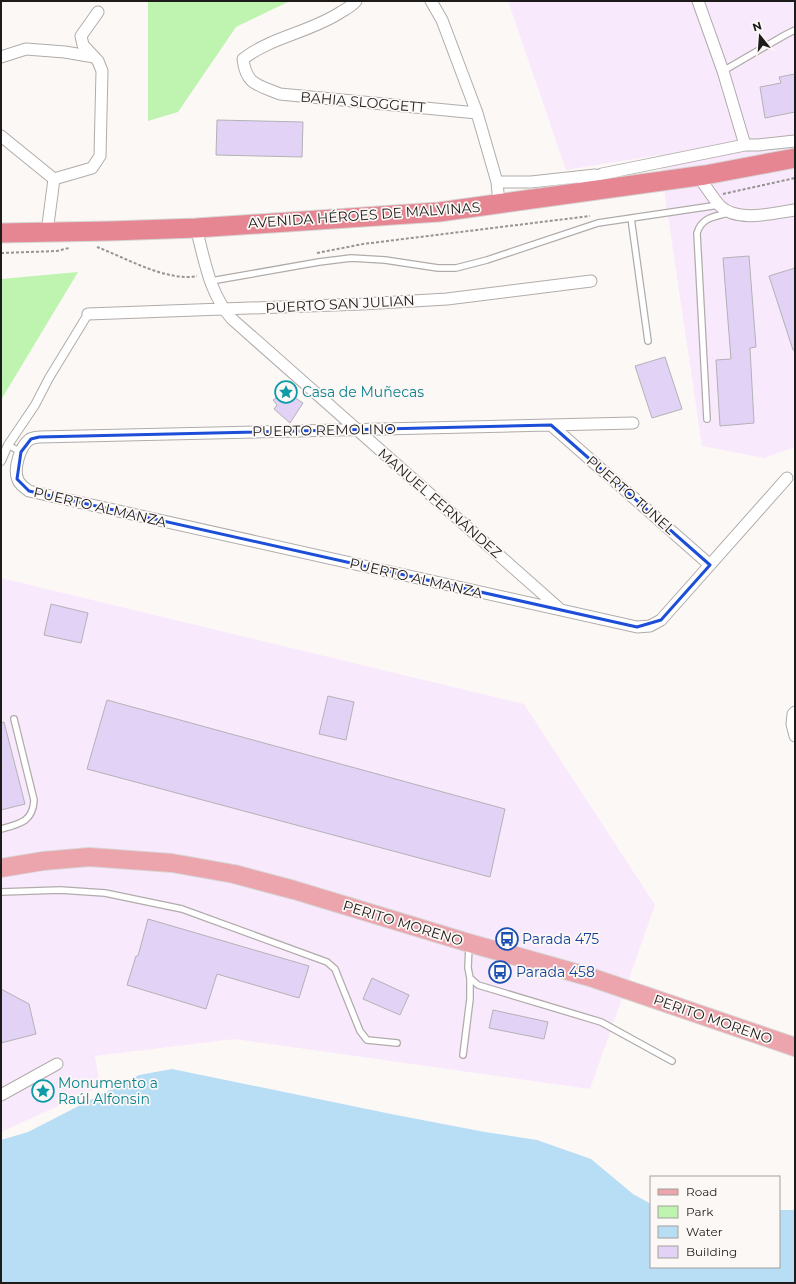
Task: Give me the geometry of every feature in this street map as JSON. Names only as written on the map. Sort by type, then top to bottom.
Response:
[{"type":"highway","name":"AVENIDA HÉROES DE MALVINAS","points":[[1,233],[196,228],[439,212],[698,176],[795,158]]},
{"type":"main road","name":"PERITO MORENO","points":[[1,868],[42,861],[89,858],[172,863],[234,874],[294,890],[469,943],[590,977],[795,1047]]},
{"type":"street","name":"BAHIA SLOGGETT","points":[[356,1],[327,22],[255,50],[243,59],[244,70],[251,82],[280,94],[477,113]]},
{"type":"street","points":[[430,1],[442,20],[477,113],[497,182],[499,204]]},
{"type":"street","points":[[698,1],[745,145]]},
{"type":"street","points":[[54,179],[92,168],[100,156],[102,71],[98,61],[83,45],[81,36],[98,12]]},
{"type":"street","points":[[1,56],[26,49],[65,52],[94,57]]},
{"type":"street","points":[[1,136],[54,179]]},
{"type":"street","points":[[497,182],[531,182],[602,174],[745,145],[795,141]]},
{"type":"street","points":[[574,193],[587,182],[602,174]]},
{"type":"street","points":[[698,176],[719,205],[729,213],[741,216],[795,210]]},
{"type":"street","points":[[47,232],[54,179]]},
{"type":"street","name":"MANUEL FERNÁNDEZ","points":[[196,228],[212,288],[223,309],[232,319],[561,610]]},
{"type":"street","name":"PUERTO SAN JULIAN","points":[[88,314],[447,299],[591,281]]},
{"type":"street","points":[[1,461],[8,445],[35,405],[49,378],[88,314]]},
{"type":"street","name":"PUERTO REMOLINO","points":[[21,452],[31,439],[39,437],[633,423]]},
{"type":"street","name":"PUERTO TUNEL","points":[[551,425],[710,565]]},
{"type":"street","name":"PUERTO ALMANZA","points":[[21,452],[16,469],[17,478],[21,485],[29,491],[638,627],[650,626],[661,620],[787,478]]},
{"type":"street","points":[[795,712],[793,714],[792,724],[795,736]]},
{"type":"street","points":[[1,1095],[57,1064]]},
{"type":"lane","points":[[722,71],[795,30]]},
{"type":"lane","points":[[209,278],[351,258],[385,260],[438,268],[456,268],[486,260],[598,223],[719,205]]},
{"type":"lane","points":[[707,419],[697,233],[700,225],[708,219],[729,213]]},
{"type":"lane","points":[[631,218],[648,341]]},
{"type":"lane","points":[[8,445],[21,452]]},
{"type":"lane","points":[[1,829],[19,824],[28,819],[34,806],[34,800],[14,719]]},
{"type":"lane","points":[[1,892],[60,890],[104,893],[182,909],[327,962],[335,970],[360,1031],[367,1040],[397,1043]]},
{"type":"lane","points":[[463,1055],[470,999],[470,978],[468,968],[469,943]]},
{"type":"lane","points":[[470,978],[478,985],[489,989],[601,1022],[672,1061]]},
{"type":"path","points":[[713,196],[795,178]]},
{"type":"path","points":[[317,253],[363,244],[592,216]]},
{"type":"path","points":[[1,253],[57,251],[75,246]]},
{"type":"path","points":[[92,246],[96,246],[160,273],[179,277],[209,278]]},
{"type":"highlighted area","points":[[551,425],[710,565],[661,620],[637,627],[29,491],[17,479],[21,452],[31,439],[39,437]]},
{"type":"shaded area","points":[[508,1],[795,1],[795,447],[764,458],[702,446],[659,155],[566,170]]},
{"type":"shaded area","points":[[1,578],[524,704],[655,905],[590,1089],[234,1039],[95,1056],[100,1087],[1,1132]]},
{"type":"green space","points":[[148,1],[290,1],[236,27],[178,112],[148,121]]},
{"type":"green space","points":[[78,272],[1,400],[1,279]]},
{"type":"water","points":[[172,1069],[396,1115],[485,1132],[537,1140],[591,1159],[633,1194],[650,1203],[650,1268],[780,1268],[780,1210],[795,1210],[795,1283],[1,1283],[1,1140],[28,1132],[139,1075]]},
{"type":"building","points":[[795,74],[795,112],[765,118],[760,87],[781,83],[779,77]]},
{"type":"building","points":[[217,120],[303,122],[302,157],[216,155]]},
{"type":"building","points":[[749,256],[756,347],[750,348],[754,423],[720,426],[716,360],[731,359],[723,258]]},
{"type":"building","points":[[795,268],[795,350],[793,350],[769,276]]},
{"type":"building","points":[[665,357],[682,409],[652,418],[635,366]]},
{"type":"building","points":[[286,392],[303,403],[290,423],[274,409],[277,405],[273,400]]},
{"type":"building","points":[[51,604],[88,613],[81,643],[44,635]]},
{"type":"building","points":[[328,696],[354,702],[346,740],[319,734]]},
{"type":"building","points":[[107,700],[505,809],[490,877],[87,769]]},
{"type":"building","points":[[4,722],[25,804],[1,810],[1,723]]},
{"type":"building","points":[[148,919],[309,966],[299,998],[217,974],[206,1009],[127,985],[136,956],[138,956]]},
{"type":"building","points":[[372,978],[409,995],[400,1015],[363,999]]},
{"type":"building","points":[[1,989],[29,1004],[36,1034],[1,1043]]},
{"type":"building","points":[[493,1010],[548,1022],[544,1039],[489,1028]]},
{"type":"place","name":"Casa de Muñecas","points":[[286,392]]},
{"type":"place","name":"Parada 475","points":[[507,939]]},
{"type":"place","name":"Parada 458","points":[[500,972]]},
{"type":"place","name":"Monumento a Raúl Alfonsin","points":[[43,1091]]}]
